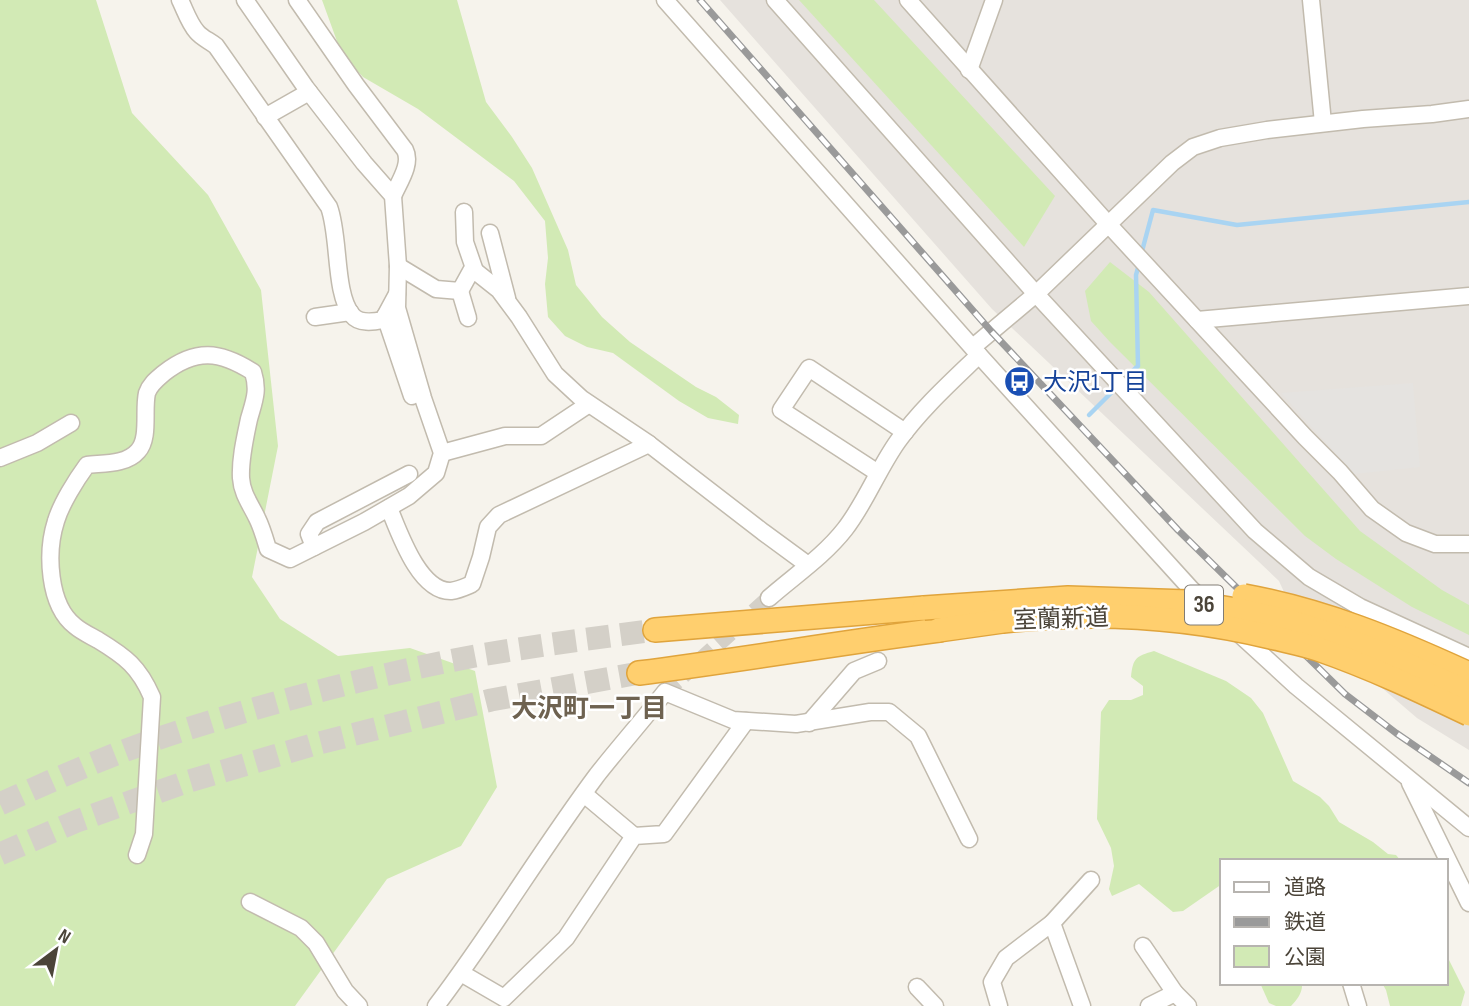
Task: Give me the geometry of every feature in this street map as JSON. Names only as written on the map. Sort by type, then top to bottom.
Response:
[{"type":"highway","points":[[1068,598],[1105,587],[1137,585],[1202,589],[1276,602],[1344,621],[1412,647],[1469,674]]},
{"type":"highway","name":"室蘭新道","points":[[655,631],[1068,598],[1188,602],[1295,623],[1345,639],[1469,693]]},
{"type":"highway","name":"室蘭新道","points":[[639,673],[1004,621],[1129,617],[1196,622],[1315,648],[1389,676],[1469,714]]},
{"type":"highway","points":[[968,626],[1038,630],[1116,630],[1232,643],[1313,663],[1363,681],[1469,730]]},
{"type":"street","points":[[180,0],[198,33],[216,47],[330,207],[345,303],[353,317],[368,322],[383,320],[397,293]]},
{"type":"street","points":[[245,0],[309,92],[393,196]]},
{"type":"street","points":[[137,855],[144,834],[152,697],[137,669],[118,652],[76,627],[67,618],[57,599],[52,580],[51,548],[56,520],[87,465],[121,461],[137,452],[143,440],[147,393],[153,383],[172,368],[200,354],[236,361],[253,372],[256,397],[241,465],[241,482],[268,549],[290,559],[410,496],[436,473],[442,453],[397,308],[398,266],[393,196],[409,157],[297,0]]},
{"type":"street","points":[[665,0],[1191,589],[1296,686],[1469,828]]},
{"type":"street","points":[[775,0],[1035,294],[1255,531],[1309,577],[1360,607],[1469,657]]},
{"type":"street","points":[[908,0],[1109,225],[1372,509],[1406,533],[1435,544],[1469,544]]},
{"type":"street","points":[[969,70],[994,0]]},
{"type":"street","points":[[1311,0],[1323,123]]},
{"type":"street","points":[[265,117],[309,92]]},
{"type":"street","points":[[769,598],[825,551],[845,530],[896,443],[976,351],[1172,163],[1193,147],[1220,138],[1323,123],[1469,110]]},
{"type":"street","points":[[464,212],[465,242],[475,271],[499,290],[555,374],[589,404],[649,444],[808,565]]},
{"type":"street","points":[[490,233],[508,302]]},
{"type":"street","points":[[398,266],[436,289],[460,291]]},
{"type":"street","points":[[468,318],[460,291],[471,271],[475,271]]},
{"type":"street","points":[[1198,320],[1469,296]]},
{"type":"street","points":[[315,317],[350,312]]},
{"type":"street","points":[[385,316],[412,396]]},
{"type":"street","points":[[878,473],[784,413],[781,410],[787,400],[809,368],[905,432]]},
{"type":"street","points":[[442,453],[505,436],[541,436],[589,404]]},
{"type":"street","points":[[0,457],[37,443],[71,423]]},
{"type":"street","points":[[389,508],[419,571],[434,586],[449,591],[462,589],[472,584],[488,527],[499,515],[649,444]]},
{"type":"street","points":[[314,547],[309,534],[317,522],[410,474]]},
{"type":"street","points":[[809,723],[854,671],[878,661]]},
{"type":"street","points":[[436,1006],[598,774],[665,692],[733,720],[796,724],[870,712],[889,712],[918,736],[969,839]]},
{"type":"street","points":[[584,794],[634,836],[664,834],[746,720]]},
{"type":"street","points":[[1407,779],[1447,859]]},
{"type":"street","points":[[461,973],[504,998],[566,938],[634,836]]},
{"type":"street","points":[[1448,861],[1469,903]]},
{"type":"street","points":[[999,1006],[992,982],[1006,958],[1052,923],[1091,880]]},
{"type":"street","points":[[250,902],[301,928],[316,943],[345,991],[359,1006]]},
{"type":"street","points":[[1052,923],[1082,1006]]},
{"type":"street","points":[[1143,946],[1175,993],[1188,1006]]},
{"type":"street","points":[[1352,985],[1358,1006]]},
{"type":"street","points":[[917,987],[935,1006]]},
{"type":"street","points":[[1149,1006],[1175,993]]},
{"type":"shaded area","points":[[720,0],[1469,0],[1469,750],[1417,718],[1295,616],[1279,581],[992,309]]},
{"type":"shaded area","points":[[1413,383],[1420,467],[1354,474],[1281,393]]},
{"type":"green space","points":[[0,0],[96,0],[132,113],[208,195],[261,290],[278,446],[252,577],[280,619],[338,656],[410,648],[475,671],[497,787],[461,846],[387,879],[295,1006],[0,1006]]},
{"type":"green space","points":[[322,0],[457,0],[486,102],[532,168],[568,250],[576,285],[602,317],[630,342],[696,387],[716,397],[739,415],[738,424],[708,418],[679,401],[613,353],[587,347],[565,336],[548,317],[545,221],[514,181],[418,109],[363,77],[342,55]]},
{"type":"green space","points":[[799,0],[874,0],[1055,196],[1024,247]]},
{"type":"green space","points":[[1110,262],[1149,292],[1360,531],[1442,590],[1469,605],[1469,635],[1412,607],[1305,536],[1110,342],[1091,321],[1085,291]]},
{"type":"green space","points":[[1154,651],[1226,681],[1251,698],[1263,713],[1293,781],[1320,797],[1339,822],[1399,859],[1220,859],[1220,885],[1183,911],[1173,912],[1139,884],[1112,896],[1109,889],[1114,866],[1111,848],[1097,819],[1101,712],[1109,700],[1131,700],[1143,695],[1143,686],[1131,677],[1139,656]]},
{"type":"green space","points":[[1448,958],[1465,992],[1461,1006],[1390,1006],[1383,985],[1448,985]]},
{"type":"green space","points":[[1261,985],[1302,985],[1299,996],[1291,1006],[1269,1003]]},
{"type":"waterway","points":[[1141,255],[1153,210],[1237,225],[1469,202]]},
{"type":"waterway","points":[[1122,381],[1138,366],[1136,275],[1139,264]]},
{"type":"waterway","points":[[1089,415],[1116,388]]},
{"type":"tunnel","points":[[665,692],[769,598]]},
{"type":"tunnel","points":[[0,804],[139,745],[296,697],[370,678],[481,655],[655,630]]},
{"type":"tunnel","points":[[0,854],[77,821],[186,782],[319,743],[491,700],[639,673]]},
{"type":"railway","points":[[700,0],[991,331],[1178,530],[1345,694],[1469,783]]},
{"type":"place","name":"大沢1丁目","points":[[1020,382]]},
{"type":"district","name":"大沢町一丁目","points":[[589,709]]}]
